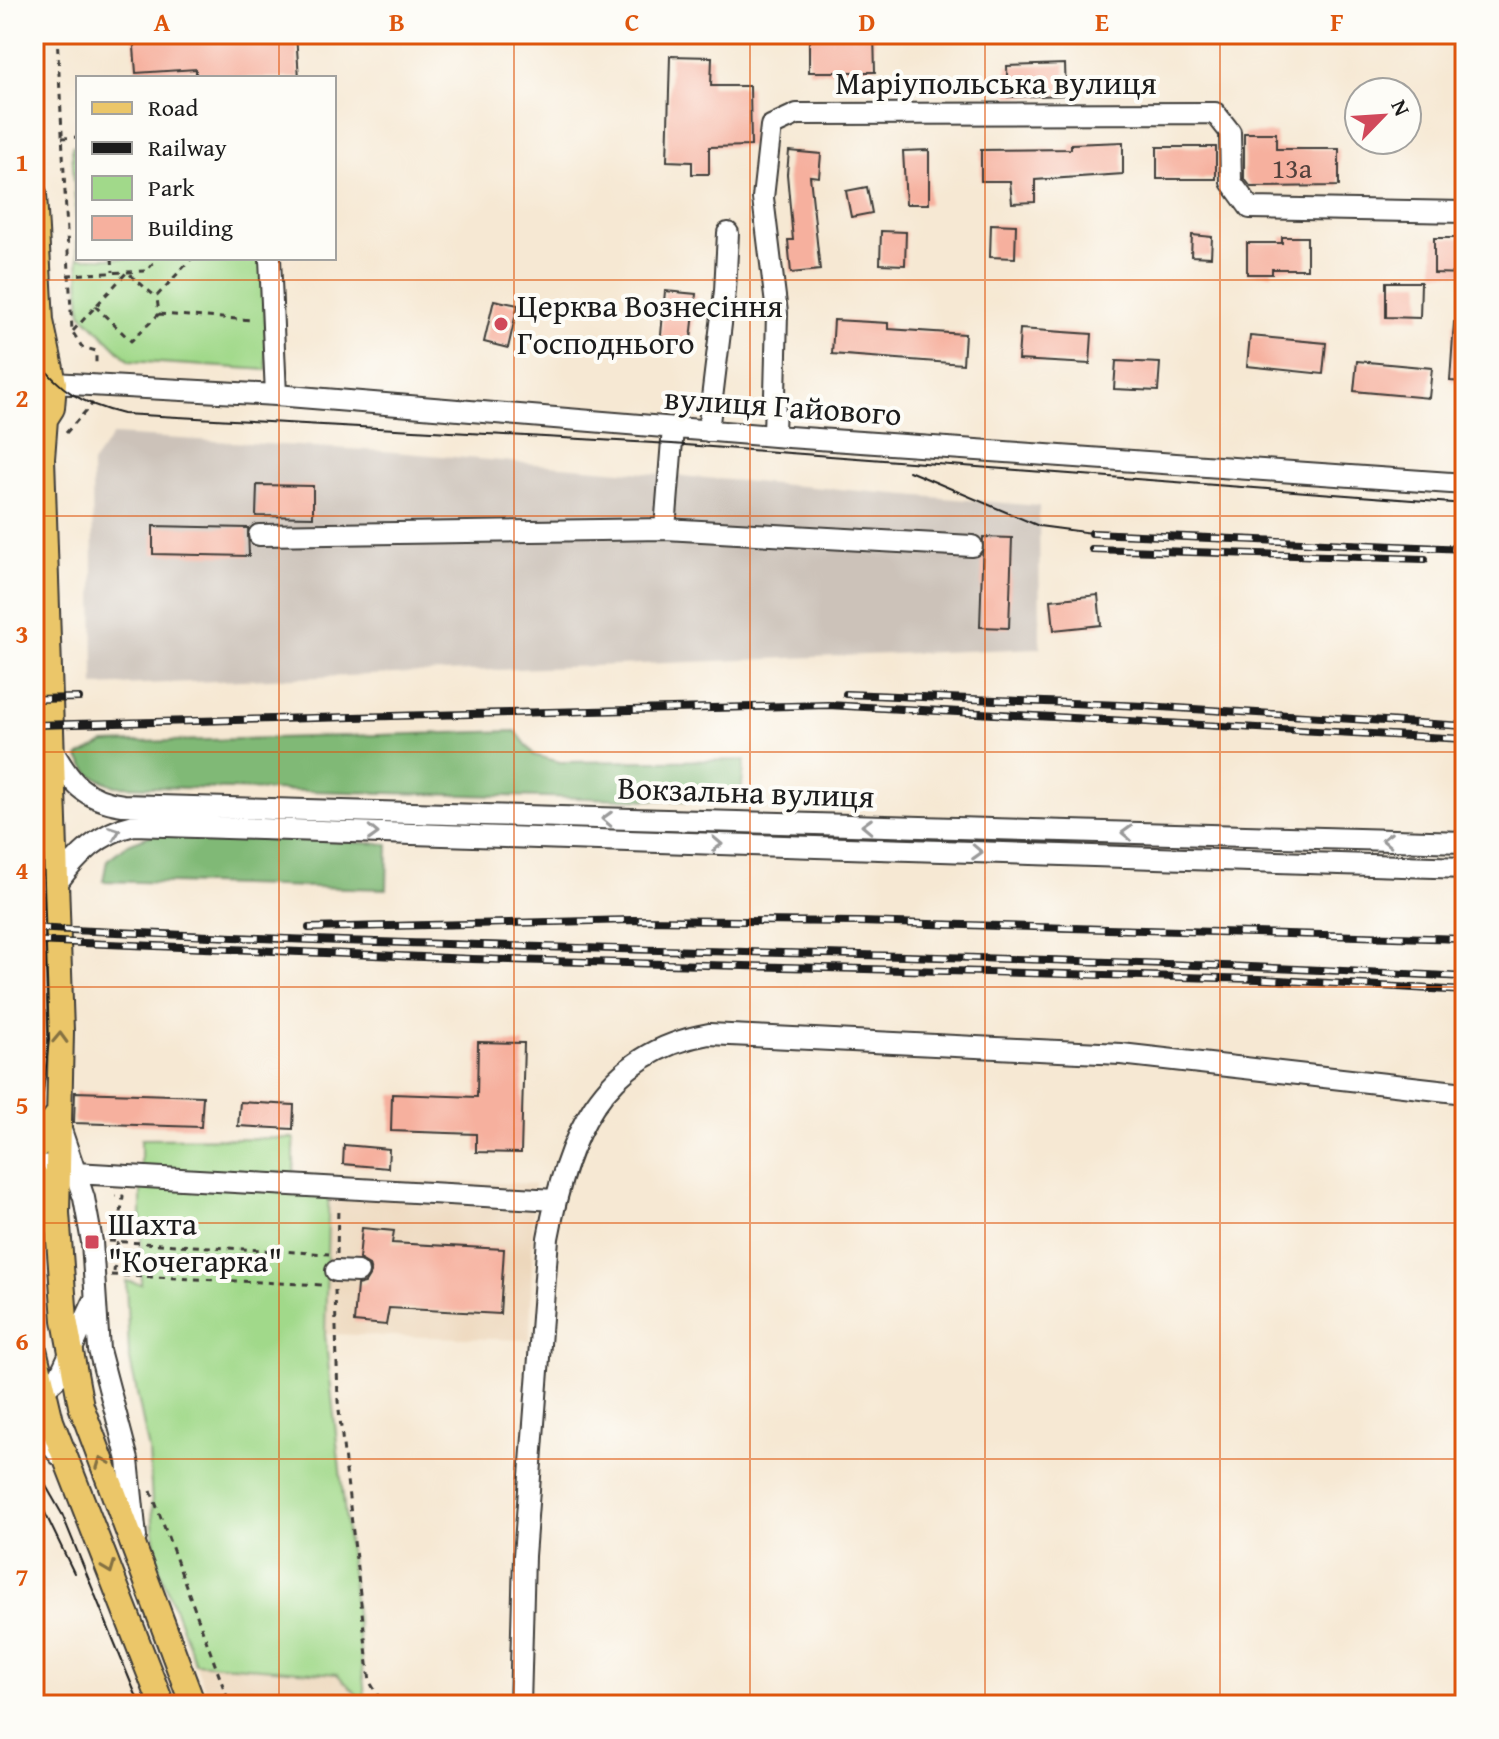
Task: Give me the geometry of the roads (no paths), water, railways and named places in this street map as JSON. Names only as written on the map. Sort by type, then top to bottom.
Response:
[{"type":"main road","points":[[34,194],[34,248],[44,382],[52,408],[45,419],[42,458],[61,1032],[57,1115],[50,1169],[69,1349],[81,1406],[193,1705]]},
{"type":"main road","points":[[34,1150],[57,1115]]},
{"type":"main road","points":[[34,1349],[37,1388],[162,1705]]},
{"type":"street","name":"Маріупольська вулиця","points":[[774,436],[778,325],[763,198],[771,126],[782,118],[797,114],[1215,113],[1230,132],[1231,182],[1250,208],[1465,212]]},
{"type":"street","points":[[708,431],[725,291],[728,233]]},
{"type":"street","points":[[270,260],[276,395]]},
{"type":"street","points":[[41,321],[62,368],[77,379],[96,383]]},
{"type":"street","name":"вулиця Гайового","points":[[44,382],[276,395],[774,436],[1465,484]]},
{"type":"street","points":[[52,408],[96,383]]},
{"type":"street","points":[[665,529],[673,428]]},
{"type":"street","points":[[259,535],[665,529],[972,546]]},
{"type":"street","name":"Вокзальна вулиця","points":[[52,749],[77,788],[89,797],[123,805],[1465,842]]},
{"type":"street","name":"Вокзальна вулиця","points":[[57,883],[72,863],[104,835],[134,825],[1465,868]]},
{"type":"street","points":[[520,1705],[524,1556],[548,1238],[555,1200],[578,1130],[600,1098],[634,1064],[681,1039],[709,1034],[1121,1054],[1465,1093]]},
{"type":"street","points":[[50,1169],[555,1200]]},
{"type":"street","points":[[50,1169],[92,1242],[99,1350],[128,1460],[139,1561]]},
{"type":"street","points":[[336,1263],[358,1272]]},
{"type":"street","points":[[37,1388],[60,1375],[69,1349],[94,1299]]},
{"type":"street","points":[[34,1424],[70,1468]]},
{"type":"tram line","points":[[34,356],[53,378],[73,394],[95,406],[123,414],[672,444],[1465,504]]},
{"type":"tram line","points":[[909,471],[1039,526],[1092,533]]},
{"type":"tram line","points":[[34,569],[49,1040],[43,1092],[34,1116]]},
{"type":"tram line","points":[[34,1465],[62,1514],[140,1705]]},
{"type":"tram line","points":[[34,1490],[74,1573]]},
{"type":"railway","points":[[1092,533],[1465,549]]},
{"type":"railway","points":[[1092,549],[1425,559]]},
{"type":"railway","points":[[846,694],[1145,706],[1465,726]]},
{"type":"railway","points":[[34,699],[79,698]]},
{"type":"railway","points":[[34,725],[828,705],[1465,739]]},
{"type":"railway","points":[[309,928],[633,920],[858,922],[1465,939]]},
{"type":"railway","points":[[34,928],[392,943],[1286,968],[1465,977]]},
{"type":"railway","points":[[34,941],[472,959],[1259,979],[1465,991]]},
{"type":"place","name":"Церква Вознесіння Господнього","points":[[501,324]]},
{"type":"place","name":"Шахта \"Кочегарка\"","points":[[92,1242]]}]
